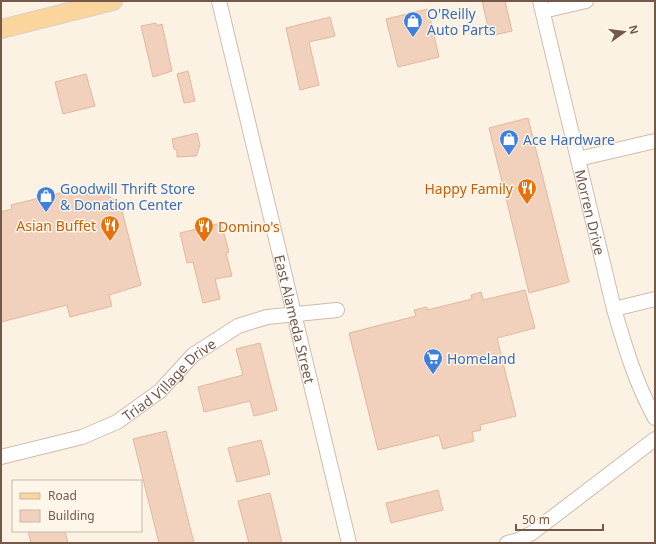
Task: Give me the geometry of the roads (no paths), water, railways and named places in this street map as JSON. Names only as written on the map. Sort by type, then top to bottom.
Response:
[{"type":"main road","points":[[1,29],[112,1]]},
{"type":"street","name":"East Alameda Street","points":[[219,1],[348,543]]},
{"type":"street","points":[[542,6],[586,1]]},
{"type":"street","name":"Morren Drive","points":[[542,6],[614,309],[630,362],[644,398],[655,418]]},
{"type":"street","points":[[578,160],[655,141]]},
{"type":"street","points":[[614,309],[655,299]]},
{"type":"street","name":"Triad Village Drive","points":[[1,457],[82,437],[117,422],[160,391],[193,355],[238,326],[267,317],[337,310]]},
{"type":"street","points":[[508,543],[520,540],[532,533],[655,439]]},
{"type":"place","name":"O'Reilly Auto Parts","points":[[413,38]]},
{"type":"place","name":"Ace Hardware","points":[[509,156]]},
{"type":"place","name":"Happy Family","points":[[527,205]]},
{"type":"place","name":"Goodwill Thrift Store & Donation Center","points":[[46,213]]},
{"type":"place","name":"Asian Buffet","points":[[110,242]]},
{"type":"place","name":"Domino's","points":[[204,243]]},
{"type":"place","name":"Homeland","points":[[433,375]]}]
